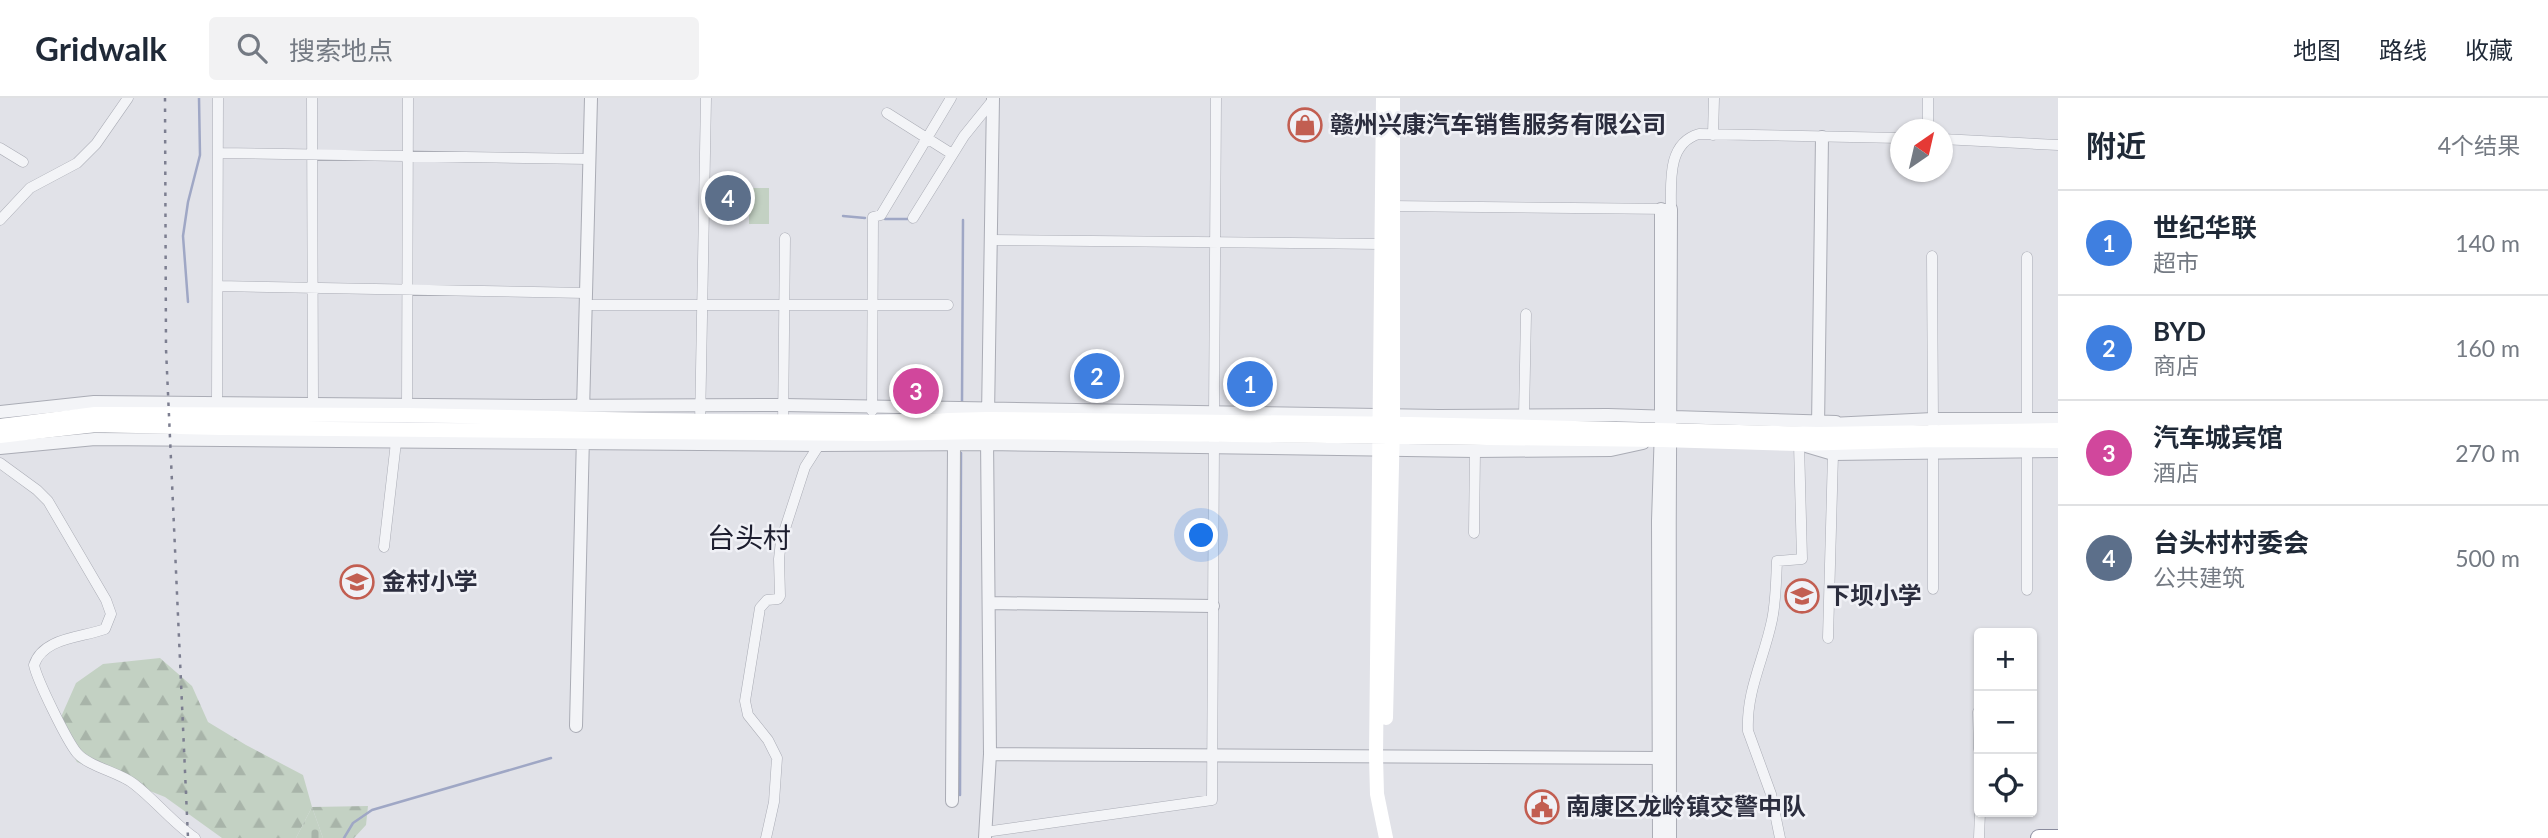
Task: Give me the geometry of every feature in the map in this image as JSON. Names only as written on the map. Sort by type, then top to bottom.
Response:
[{"type":"highway","points":[[2039,838],[2058,838]]},
{"type":"main road","points":[[1383,98],[1387,206],[1386,432],[1377,794],[1386,838]]},
{"type":"main road","points":[[1386,432],[1382,244],[1387,206],[1393,98]]},
{"type":"main road","points":[[0,426],[95,414],[407,409],[583,425]]},
{"type":"main road","points":[[0,436],[95,425],[261,429],[700,426],[783,433],[872,434],[987,426],[1386,432],[1666,428],[1799,438],[2027,435],[2058,430]]},
{"type":"main road","points":[[1799,438],[1818,427],[1933,435]]},
{"type":"main road","points":[[2027,435],[2058,441]]},
{"type":"main road","points":[[1380,756],[1392,838]]},
{"type":"street","points":[[0,220],[30,188],[78,163],[96,144],[128,98]]},
{"type":"street","points":[[217,402],[218,98]]},
{"type":"street","points":[[312,98],[313,403]]},
{"type":"street","points":[[0,412],[94,402],[313,403],[407,409],[408,98]]},
{"type":"street","points":[[576,726],[591,98]]},
{"type":"street","points":[[700,426],[706,98]]},
{"type":"street","points":[[872,434],[873,217],[881,215],[951,98]]},
{"type":"street","points":[[993,99],[987,426],[990,754],[985,835],[1212,800],[1216,98]]},
{"type":"street","points":[[1713,135],[1714,98]]},
{"type":"street","points":[[1928,98],[1928,119]]},
{"type":"street","points":[[912,218],[964,136],[993,99]]},
{"type":"street","points":[[887,113],[952,154]]},
{"type":"street","points":[[1670,838],[1666,209],[1676,150],[1688,137],[1713,135],[1890,138]]},
{"type":"street","points":[[1818,427],[1822,137]]},
{"type":"street","points":[[1953,140],[2058,145]]},
{"type":"street","points":[[0,148],[23,162]]},
{"type":"street","points":[[218,153],[589,159]]},
{"type":"street","points":[[1387,206],[1666,209]]},
{"type":"street","points":[[783,433],[785,238]]},
{"type":"street","points":[[991,240],[1382,244]]},
{"type":"street","points":[[1932,256],[1933,589]]},
{"type":"street","points":[[2027,257],[2027,590]]},
{"type":"street","points":[[218,286],[408,290],[702,305],[948,305]]},
{"type":"street","points":[[1524,416],[1527,314]]},
{"type":"street","points":[[700,426],[783,405],[872,406],[987,426],[1386,432],[1524,416],[1666,428],[1818,427],[1836,422],[1933,435],[2027,435],[2058,419]]},
{"type":"street","points":[[0,447],[95,439],[396,442],[583,425],[700,426],[783,433],[819,445],[872,434],[954,445],[987,426]]},
{"type":"street","points":[[1386,432],[1475,451],[1611,450],[1666,428]]},
{"type":"street","points":[[1659,838],[1658,521],[1666,428]]},
{"type":"street","points":[[1780,838],[1771,794],[1750,739],[1748,720],[1753,682],[1772,622],[1777,561],[1802,559],[1799,438],[1833,454],[1933,435]]},
{"type":"street","points":[[2027,435],[2058,452]]},
{"type":"street","points":[[384,547],[396,442]]},
{"type":"street","points":[[766,838],[774,802],[778,758],[748,715],[745,701],[754,656],[757,616],[763,603],[780,596],[781,541],[805,467],[819,445]]},
{"type":"street","points":[[952,802],[954,445]]},
{"type":"street","points":[[1474,533],[1475,451]]},
{"type":"street","points":[[1828,638],[1833,454]]},
{"type":"street","points":[[0,463],[37,489],[48,501],[106,600],[111,614],[105,629],[53,643],[40,653],[34,665],[45,693],[77,752],[131,782],[155,802],[179,828],[195,838]]},
{"type":"street","points":[[989,603],[1213,606]]},
{"type":"street","points":[[990,754],[1660,758]]},
{"type":"street","points":[[1979,838],[1980,817]]},
{"type":"green space","points":[[749,188],[769,188],[769,224],[749,224]]},
{"type":"green space","points":[[160,658],[192,686],[208,722],[303,775],[312,807],[296,838],[222,838],[165,797],[77,762],[57,726],[76,683],[103,664]]},
{"type":"green space","points":[[368,806],[366,825],[354,838],[323,838],[312,807]]},
{"type":"green space","points":[[312,807],[323,838],[296,838]]},
{"type":"waterway","points":[[188,302],[183,236],[200,155],[199,98]]},
{"type":"waterway","points":[[843,216],[865,218]]},
{"type":"waterway","points":[[885,219],[910,219]]},
{"type":"waterway","points":[[962,402],[963,220]]},
{"type":"waterway","points":[[960,795],[961,453]]},
{"type":"waterway","points":[[344,838],[353,823],[372,810],[551,758]]},
{"type":"railway","points":[[165,98],[166,349],[188,838]]},
{"type":"place","name":"赣州兴康汽车销售服务有限公司","points":[[1305,125]]},
{"type":"place","name":"台头村村委会","points":[[728,198]]},
{"type":"place","name":"BYD","points":[[1097,376]]},
{"type":"place","name":"世纪华联","points":[[1250,384]]},
{"type":"place","name":"汽车城宾馆","points":[[916,391]]},
{"type":"place","name":"金村小学","points":[[357,582]]},
{"type":"place","name":"下坝小学","points":[[1802,596]]},
{"type":"place","name":"南康区龙岭镇交警中队","points":[[1542,807]]},
{"type":"district","name":"台头村","points":[[749,538]]}]
